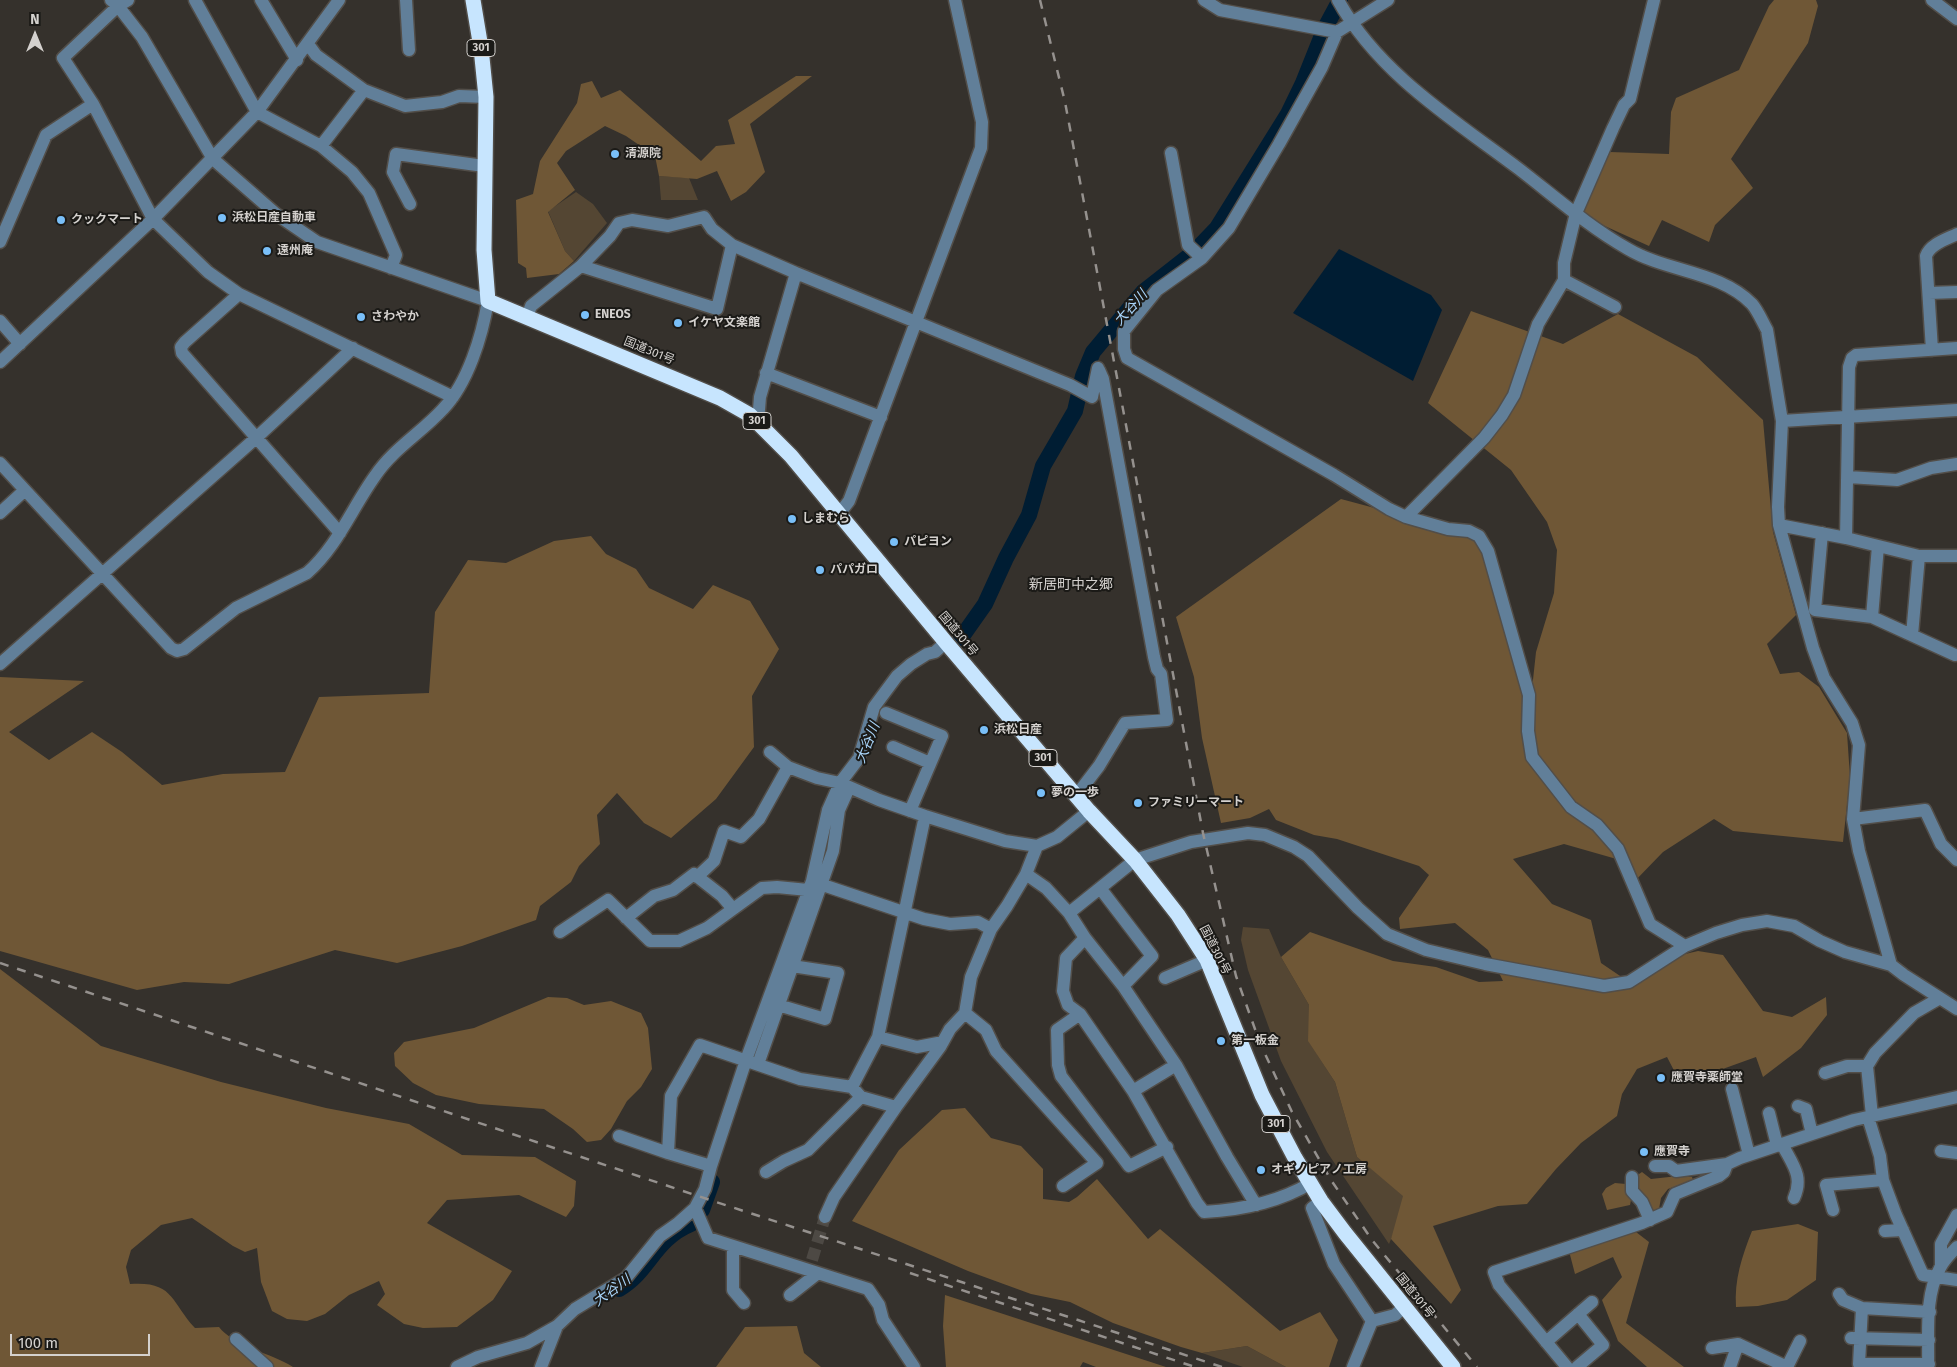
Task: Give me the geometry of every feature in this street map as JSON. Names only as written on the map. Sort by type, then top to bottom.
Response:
[{"type":"highway","name":"301","points":[[473,0],[486,97],[484,250],[488,301]]},
{"type":"highway","name":"国道301号","points":[[488,301],[733,404],[758,422],[791,456],[949,647],[1076,796],[1135,860],[1178,915],[1206,960],[1272,1117],[1321,1201],[1404,1308],[1453,1367]]},
{"type":"street","points":[[195,0],[257,112],[321,146],[352,172],[369,193],[396,255],[391,268]]},
{"type":"street","points":[[261,0],[297,60]]},
{"type":"street","points":[[406,0],[409,50]]},
{"type":"street","points":[[839,514],[849,501],[974,171],[983,140],[982,122],[954,0]]},
{"type":"street","points":[[1204,0],[1220,10],[1338,32]]},
{"type":"street","points":[[1338,0],[1352,22],[1392,69],[1443,113],[1576,213],[1639,256],[1720,282],[1741,294],[1753,306],[1767,330],[1782,421],[1778,507],[1779,525],[1813,648],[1824,678],[1852,724],[1858,746],[1853,819],[1859,851],[1891,965]]},
{"type":"street","points":[[1388,0],[1338,32],[1322,67],[1229,228],[1202,258],[1157,290],[1124,331],[1124,349],[1127,358],[1406,517],[1448,529],[1469,531],[1478,536],[1488,551],[1529,694],[1528,732],[1532,757],[1571,807],[1597,825],[1618,849],[1650,924],[1685,946]]},
{"type":"street","points":[[1406,517],[1484,438],[1502,415],[1514,395],[1538,324],[1564,280],[1564,263],[1576,213],[1624,105],[1630,99],[1654,0]]},
{"type":"street","points":[[1932,0],[1957,19]]},
{"type":"street","points":[[0,464],[171,648],[177,651],[184,649],[209,628],[243,604],[307,573],[315,566],[340,533],[369,484],[384,465],[442,410],[453,397],[470,367],[486,314],[488,301],[327,246],[309,237],[276,214],[213,159],[142,37],[119,2],[63,58],[93,104],[153,219],[208,272],[239,294],[453,397]]},
{"type":"street","points":[[0,362],[153,219],[257,112],[297,60],[334,3]]},
{"type":"street","points":[[308,44],[316,54],[364,90],[405,106],[442,102],[459,96],[486,97]]},
{"type":"street","points":[[321,146],[364,90]]},
{"type":"street","points":[[0,242],[46,135],[93,104]]},
{"type":"street","points":[[1171,153],[1188,245],[1202,258]]},
{"type":"street","points":[[410,204],[393,172],[396,154],[484,166]]},
{"type":"street","points":[[527,317],[531,306],[581,266],[620,223],[632,220],[668,226],[704,217],[712,229],[732,245],[1070,385],[1092,397],[1098,368],[1103,379],[1154,658],[1157,669],[1161,674],[1166,720],[1125,723],[1099,766],[1076,796]]},
{"type":"street","points":[[1932,350],[1926,261],[1928,250],[1957,234]]},
{"type":"street","points":[[581,266],[716,309],[732,245]]},
{"type":"street","points":[[758,422],[760,397],[796,273]]},
{"type":"street","points":[[1564,280],[1615,307]]},
{"type":"street","points":[[1929,293],[1957,292]]},
{"type":"street","points":[[239,294],[185,342],[181,347],[182,353],[340,533]]},
{"type":"street","points":[[0,321],[20,344]]},
{"type":"street","points":[[0,664],[256,438],[353,348]]},
{"type":"street","points":[[1846,538],[1849,367],[1854,356],[1957,348]]},
{"type":"street","points":[[766,374],[881,417]]},
{"type":"street","points":[[1782,421],[1957,410]]},
{"type":"street","points":[[1848,477],[1897,480],[1931,468],[1957,464]]},
{"type":"street","points":[[0,513],[25,490]]},
{"type":"street","points":[[1779,525],[1846,538],[1919,556],[1957,556]]},
{"type":"street","points":[[1822,533],[1815,610],[1872,617],[1955,655]]},
{"type":"street","points":[[1872,617],[1878,546]]},
{"type":"street","points":[[1912,635],[1919,556]]},
{"type":"street","points":[[456,1367],[478,1357],[528,1343],[557,1326],[575,1309],[626,1278],[660,1236],[695,1208],[705,1189],[711,1166],[752,1062],[814,885],[833,851],[845,786],[858,758],[874,708],[897,676],[911,664],[928,654],[949,647]]},
{"type":"street","points":[[886,713],[942,736],[910,811]]},
{"type":"street","points":[[893,748],[930,763]]},
{"type":"street","points":[[770,752],[788,767],[817,778],[845,786],[910,811],[1005,841],[1037,846],[1058,837],[1090,811]]},
{"type":"street","points":[[697,877],[714,860],[724,831],[741,837],[759,819],[788,767]]},
{"type":"street","points":[[1853,819],[1924,810],[1941,844],[1957,860]]},
{"type":"street","points":[[852,1087],[878,1037],[925,816]]},
{"type":"street","points":[[1069,913],[1135,860],[1191,842],[1248,833],[1264,835],[1294,846],[1308,856],[1358,908],[1388,934],[1426,950],[1485,964],[1604,986],[1629,982],[1685,946],[1742,924],[1767,921],[1794,926],[1820,941],[1845,952],[1891,965],[1950,1002]]},
{"type":"street","points":[[825,1218],[834,1197],[943,1042],[950,1029],[965,1013],[971,976],[992,929],[1008,906],[1026,874],[1037,846]]},
{"type":"street","points":[[626,918],[654,896],[673,890],[694,874],[722,896],[733,909]]},
{"type":"street","points":[[1026,874],[1046,888],[1069,913],[1085,938],[1122,986],[1176,1066],[1256,1205]]},
{"type":"street","points":[[752,1062],[778,1005],[792,966],[814,885]]},
{"type":"street","points":[[560,932],[608,900],[650,941],[679,941],[707,928],[762,888],[814,885],[903,913],[950,924],[978,922],[992,929]]},
{"type":"street","points":[[1100,888],[1152,956],[1122,986]]},
{"type":"street","points":[[1085,938],[1066,958],[1063,991],[1068,1005],[1080,1014],[1134,1091],[1197,1203],[1204,1212],[1256,1205],[1298,1191],[1311,1183]]},
{"type":"street","points":[[1165,978],[1206,960]]},
{"type":"street","points":[[778,1005],[826,1019],[838,973],[792,966]]},
{"type":"street","points":[[1950,1002],[1914,1013],[1875,1053],[1867,1066],[1870,1116],[1880,1156],[1883,1180],[1924,1275],[1938,1271],[1957,1247]]},
{"type":"street","points":[[965,1013],[986,1030],[996,1051],[1097,1163],[1063,1186]]},
{"type":"street","points":[[1080,1014],[1057,1030],[1058,1065],[1065,1082],[1130,1166],[1166,1147]]},
{"type":"street","points":[[878,1037],[917,1047],[943,1042]]},
{"type":"street","points":[[668,1153],[671,1096],[700,1045],[800,1078],[852,1087],[861,1097],[896,1107]]},
{"type":"street","points":[[1134,1091],[1176,1066]]},
{"type":"street","points":[[1825,1073],[1847,1066],[1867,1066]]},
{"type":"street","points":[[1732,1088],[1749,1155]]},
{"type":"street","points":[[766,1172],[808,1150],[861,1097]]},
{"type":"street","points":[[1656,1166],[1669,1166],[1676,1171],[1727,1164],[1780,1144],[1870,1116],[1957,1097]]},
{"type":"street","points":[[1798,1106],[1806,1109],[1812,1134]]},
{"type":"street","points":[[1769,1113],[1780,1144],[1799,1177],[1798,1190],[1794,1198]]},
{"type":"street","points":[[618,1136],[711,1166]]},
{"type":"street","points":[[1942,1151],[1957,1153]]},
{"type":"street","points":[[1567,1367],[1499,1284],[1494,1272],[1650,1220],[1667,1212],[1675,1194],[1722,1174],[1727,1164]]},
{"type":"street","points":[[1632,1177],[1632,1191],[1642,1202],[1650,1220]]},
{"type":"street","points":[[1833,1210],[1826,1185],[1883,1180]]},
{"type":"street","points":[[1321,1201],[1312,1208],[1317,1224],[1334,1264],[1372,1322]]},
{"type":"street","points":[[695,1208],[708,1238],[813,1268],[868,1289],[879,1305],[883,1320],[914,1367]]},
{"type":"street","points":[[1862,1308],[1856,1338],[1859,1364],[1928,1366],[1930,1302],[1938,1271],[1941,1244],[1957,1215]]},
{"type":"street","points":[[1885,1231],[1903,1230]]},
{"type":"street","points":[[733,1246],[733,1290],[744,1303]]},
{"type":"street","points":[[790,1295],[813,1268]]},
{"type":"street","points":[[1938,1271],[1957,1280]]},
{"type":"street","points":[[1839,1294],[1843,1300],[1862,1308],[1930,1312]]},
{"type":"street","points":[[1546,1342],[1592,1302]]},
{"type":"street","points":[[1353,1367],[1372,1322],[1383,1317],[1395,1315],[1404,1308]]},
{"type":"street","points":[[1577,1367],[1603,1345],[1578,1314]]},
{"type":"street","points":[[541,1367],[557,1326]]},
{"type":"street","points":[[1856,1338],[1929,1340]]},
{"type":"street","points":[[236,1339],[267,1367]]},
{"type":"street","points":[[1712,1348],[1738,1344],[1787,1367],[1800,1341]]},
{"type":"street","points":[[1730,1367],[1738,1344]]},
{"type":"shaded area","points":[[1774,0],[1816,0],[1818,6],[1808,43],[1731,159],[1753,188],[1715,225],[1709,242],[1662,220],[1649,246],[1576,213],[1610,152],[1669,154],[1671,112],[1676,98],[1739,70],[1769,6]]},
{"type":"shaded area","points":[[796,76],[812,76],[750,124],[765,172],[746,192],[731,201],[717,171],[697,179],[659,176],[655,156],[626,136],[605,126],[566,151],[557,163],[575,190],[548,212],[565,251],[574,261],[559,274],[527,278],[526,268],[518,263],[516,200],[533,194],[540,161],[577,103],[581,84],[592,81],[601,98],[620,90],[701,161],[716,146],[735,144],[728,120]]},
{"type":"shaded area","points":[[659,176],[689,178],[698,200],[661,200]]},
{"type":"shaded area","points":[[576,192],[593,204],[607,223],[574,261],[565,251],[548,211]]},
{"type":"shaded area","points":[[1471,311],[1563,344],[1618,314],[1697,357],[1763,420],[1773,532],[1796,615],[1767,644],[1780,674],[1799,672],[1819,687],[1847,733],[1850,777],[1843,842],[1733,831],[1714,819],[1663,852],[1632,884],[1620,860],[1564,844],[1513,859],[1552,904],[1591,920],[1601,963],[1629,982],[1664,959],[1698,951],[1723,955],[1763,1011],[1792,1017],[1826,997],[1827,1015],[1801,1048],[1763,1077],[1756,1057],[1681,1084],[1667,1057],[1637,1069],[1622,1094],[1617,1116],[1581,1143],[1527,1204],[1498,1206],[1433,1226],[1461,1290],[1451,1304],[1391,1239],[1403,1196],[1357,1157],[1335,1082],[1308,1041],[1309,1005],[1281,957],[1310,932],[1393,961],[1436,967],[1479,982],[1503,981],[1488,950],[1455,923],[1400,929],[1399,918],[1429,875],[1419,866],[1337,839],[1314,835],[1276,820],[1269,809],[1250,818],[1221,823],[1202,738],[1194,677],[1176,617],[1341,499],[1479,536],[1532,689],[1536,652],[1554,593],[1557,550],[1547,522],[1511,470],[1428,403]]},
{"type":"shaded area","points":[[591,536],[606,554],[636,569],[649,588],[693,609],[713,585],[750,601],[779,649],[752,696],[754,747],[716,799],[671,838],[644,823],[617,793],[597,815],[600,844],[579,866],[571,882],[540,906],[536,920],[462,946],[397,963],[335,950],[229,984],[184,982],[137,990],[0,951],[0,677],[84,681],[9,732],[49,760],[92,732],[122,752],[162,785],[223,774],[285,772],[319,697],[429,693],[435,612],[468,560],[506,563],[554,541]]},
{"type":"shaded area","points":[[1243,927],[1269,929],[1281,957],[1309,1005],[1309,1042],[1335,1082],[1357,1157],[1408,1198],[1389,1244],[1327,1152],[1281,1061],[1248,970],[1241,940]]},
{"type":"shaded area","points":[[0,969],[101,1046],[221,1082],[326,1108],[409,1124],[462,1155],[535,1157],[576,1181],[574,1206],[566,1217],[519,1195],[447,1200],[427,1223],[512,1271],[493,1300],[457,1327],[423,1328],[404,1324],[377,1305],[385,1294],[379,1281],[349,1295],[325,1314],[307,1321],[287,1319],[272,1311],[261,1282],[257,1248],[245,1252],[192,1218],[161,1225],[131,1250],[126,1267],[130,1284],[144,1284],[163,1289],[175,1301],[195,1328],[219,1327],[233,1339],[293,1367],[0,1367]]},
{"type":"shaded area","points":[[548,997],[567,998],[584,1005],[611,1001],[641,1013],[648,1028],[652,1069],[641,1087],[627,1101],[611,1129],[601,1140],[587,1142],[573,1129],[544,1109],[479,1104],[436,1095],[413,1083],[395,1066],[394,1053],[404,1042],[474,1028]]},
{"type":"shaded area","points":[[965,1108],[991,1138],[1021,1146],[1043,1169],[1043,1199],[1069,1202],[1097,1179],[1148,1239],[1160,1229],[1280,1331],[1320,1312],[1338,1340],[1329,1367],[1286,1367],[1247,1346],[1202,1353],[1181,1347],[1113,1323],[1070,1302],[1031,1294],[968,1271],[852,1221],[899,1150],[942,1110]]},
{"type":"shaded area","points":[[1642,1172],[1651,1179],[1678,1176],[1692,1177],[1693,1180],[1668,1189],[1661,1198],[1659,1209],[1654,1212],[1646,1205],[1639,1191],[1636,1176]]},
{"type":"shaded area","points":[[1615,1183],[1626,1184],[1627,1195],[1631,1200],[1630,1205],[1607,1210],[1602,1194],[1606,1188]]},
{"type":"shaded area","points":[[1798,1224],[1818,1232],[1816,1280],[1787,1300],[1758,1306],[1736,1307],[1736,1287],[1740,1268],[1752,1231]]},
{"type":"shaded area","points":[[1636,1232],[1649,1242],[1626,1323],[1684,1367],[1647,1367],[1618,1341],[1602,1300],[1622,1277],[1613,1257],[1575,1274],[1569,1251]]},
{"type":"shaded area","points":[[945,1295],[1166,1367],[1096,1367],[1083,1362],[1080,1367],[946,1367],[943,1326]]},
{"type":"shaded area","points":[[797,1326],[804,1353],[821,1367],[716,1367],[745,1327]]},
{"type":"shaded area","points":[[1247,1346],[1286,1367],[1243,1367],[1202,1353]]},
{"type":"water","points":[[1339,249],[1431,295],[1442,310],[1413,381],[1293,313]]},
{"type":"waterway","name":"大谷川","points":[[961,638],[985,604],[1006,558],[1029,515],[1043,466],[1075,411],[1083,376],[1093,352],[1143,292],[1194,252],[1217,228],[1288,114],[1303,83],[1325,28],[1340,0]]},
{"type":"waterway","name":"大谷川","points":[[702,1210],[712,1182]]},
{"type":"waterway","name":"大谷川","points":[[619,1289],[638,1274],[668,1238],[691,1224]]},
{"type":"tunnel","points":[[812,1260],[825,1217]]},
{"type":"railway","points":[[1040,0],[1065,102],[1203,833],[1236,976],[1260,1043],[1292,1112],[1331,1180],[1372,1240],[1477,1367]]},
{"type":"railway","points":[[0,963],[713,1201],[1222,1367]]},
{"type":"railway","points":[[910,1273],[1195,1367]]},
{"type":"place","name":"清源院","points":[[615,154]]},
{"type":"place","name":"浜松日産自動車","points":[[222,218]]},
{"type":"place","name":"クックマート","points":[[61,220]]},
{"type":"place","name":"遠州庵","points":[[267,251]]},
{"type":"place","name":"ENEOS","points":[[585,315]]},
{"type":"place","name":"さわやか","points":[[361,317]]},
{"type":"place","name":"イケヤ文楽館","points":[[678,323]]},
{"type":"place","name":"しまむら","points":[[792,519]]},
{"type":"place","name":"パピヨン","points":[[894,542]]},
{"type":"place","name":"パパガロ","points":[[820,570]]},
{"type":"place","name":"浜松日産","points":[[984,730]]},
{"type":"place","name":"夢の一歩","points":[[1041,793]]},
{"type":"place","name":"ファミリーマート","points":[[1138,803]]},
{"type":"place","name":"第一板金","points":[[1221,1041]]},
{"type":"place","name":"應賀寺薬師堂","points":[[1661,1078]]},
{"type":"place","name":"應賀寺","points":[[1644,1152]]},
{"type":"place","name":"オギノピアノ工房","points":[[1261,1170]]},
{"type":"district","name":"新居町中之郷","points":[[1071,585]]}]
